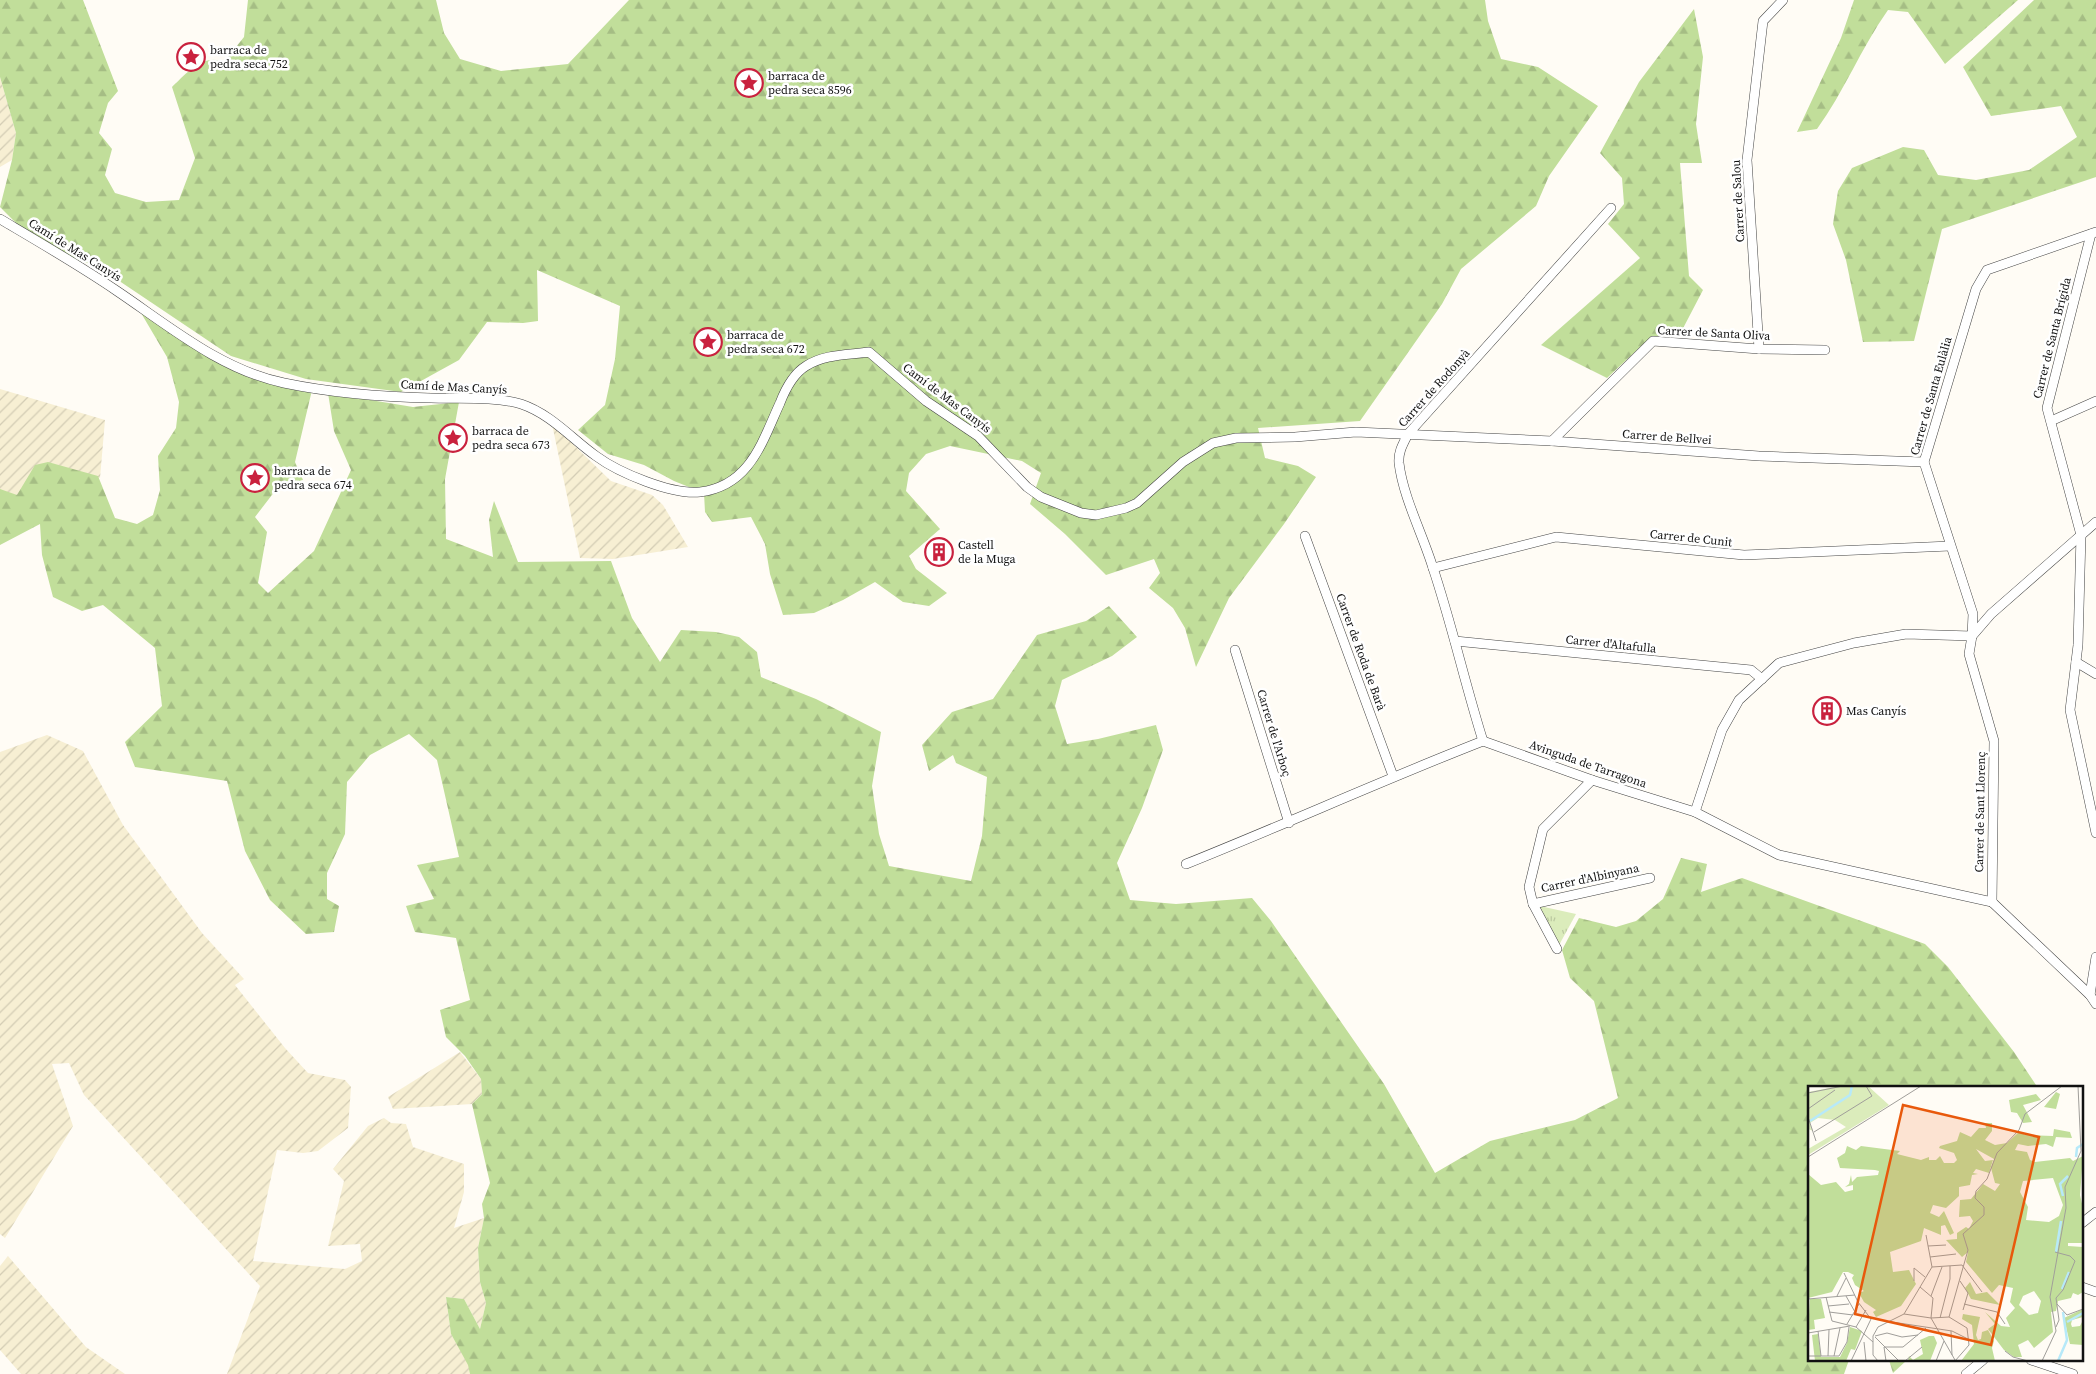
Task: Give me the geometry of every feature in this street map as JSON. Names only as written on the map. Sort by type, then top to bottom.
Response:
[{"type":"street","name":"Carrer de Salou","points":[[1759,349],[1747,160],[1764,21],[1783,0]]},
{"type":"street","name":"Carrer de Rodonyà","points":[[1483,741],[1433,568],[1405,489],[1399,454],[1408,434],[1611,208]]},
{"type":"street","name":"Camí de Mas Canyís","points":[[0,219],[102,281],[214,356],[249,373],[284,383],[329,390],[395,397],[501,400],[522,405],[550,419],[596,456],[616,468],[663,486],[688,492],[701,492],[729,484],[742,474],[752,462],[784,392],[805,366],[824,357],[869,352],[926,400],[983,440],[1027,487],[1041,497],[1080,513],[1096,515],[1126,508],[1137,503],[1183,462],[1213,443],[1236,438],[1295,437],[1356,432],[1408,434]]},
{"type":"street","name":"Carrer de Santa Brígida","points":[[2094,233],[2047,408],[2081,536],[2076,662],[2070,710],[2096,833]]},
{"type":"street","name":"Carrer de Santa Eulàlia","points":[[1972,636],[1973,614],[1924,462],[1976,288],[1987,270],[2094,233]]},
{"type":"street","name":"Carrer de Santa Oliva","points":[[1552,441],[1653,341],[1759,349],[1825,350]]},
{"type":"street","points":[[2050,421],[2096,401]]},
{"type":"street","name":"Carrer de Bellvei","points":[[1408,434],[1552,441],[1758,456],[1924,462]]},
{"type":"street","points":[[1695,812],[1722,730],[1739,700],[1779,663],[1854,643],[1906,634],[1972,636],[1991,614],[2096,522]]},
{"type":"street","name":"Carrer de Roda de Barà","points":[[1305,536],[1393,776]]},
{"type":"street","name":"Carrer de Cunit","points":[[1433,568],[1556,537],[1744,556],[1950,546]]},
{"type":"street","name":"Carrer de Sant Llorenç","points":[[1972,636],[1969,654],[1994,741],[1992,902]]},
{"type":"street","name":"Carrer d'Altafulla","points":[[1455,641],[1751,670],[1762,679]]},
{"type":"street","name":"Carrer de l'Arboç","points":[[1235,650],[1289,823]]},
{"type":"street","points":[[2076,662],[2096,674]]},
{"type":"street","points":[[1186,864],[1289,823],[1393,776],[1483,741]]},
{"type":"street","name":"Avinguda de Tarragona","points":[[1483,741],[1592,780],[1695,812],[1779,855],[1992,902]]},
{"type":"street","name":"Carrer d'Albinyana","points":[[1592,780],[1542,829],[1529,887],[1533,904],[1650,878]]},
{"type":"street","points":[[1992,902],[2090,996],[2096,1004]]},
{"type":"street","points":[[1533,904],[1557,949]]},
{"type":"street","points":[[2090,996],[2096,957]]},
{"type":"street","points":[[2084,1221],[2096,1212]]},
{"type":"street","points":[[2084,1288],[2096,1292]]},
{"type":"street","points":[[1966,1374],[1981,1362]]},
{"type":"street","points":[[2037,1362],[2073,1374]]},
{"type":"shaded area","points":[[0,77],[16,133],[12,160],[0,167]]},
{"type":"shaded area","points":[[0,389],[105,420],[100,478],[50,463],[17,496],[0,490]]},
{"type":"shaded area","points":[[552,424],[611,481],[652,495],[663,505],[688,547],[613,559],[580,558]]},
{"type":"shaded area","points":[[47,735],[83,751],[123,825],[202,933],[244,979],[235,985],[285,1048],[308,1073],[345,1080],[351,1087],[348,1128],[318,1151],[303,1153],[277,1150],[253,1261],[345,1269],[362,1261],[360,1244],[328,1246],[344,1181],[333,1169],[368,1126],[384,1118],[391,1123],[406,1124],[413,1147],[464,1164],[464,1192],[454,1228],[484,1218],[478,1248],[480,1282],[486,1303],[480,1329],[464,1299],[446,1297],[451,1334],[469,1365],[470,1374],[227,1374],[260,1286],[84,1095],[69,1063],[52,1064],[73,1126],[5,1238],[0,1234],[0,752]]},
{"type":"shaded area","points":[[460,1052],[481,1079],[482,1094],[472,1104],[393,1109],[388,1097]]},
{"type":"shaded area","points":[[8,1256],[86,1347],[125,1374],[21,1374],[0,1350],[0,1266]]},
{"type":"green space","points":[[0,0],[83,0],[118,91],[108,103],[99,133],[112,149],[105,175],[115,193],[146,202],[179,200],[195,158],[172,87],[195,66],[209,60],[224,62],[244,37],[248,0],[436,0],[444,33],[460,59],[501,71],[568,64],[629,0],[1485,0],[1488,21],[1501,59],[1538,67],[1598,106],[1549,176],[1536,206],[1461,269],[1442,304],[1360,421],[1258,428],[1265,458],[1298,466],[1316,477],[1229,598],[1196,667],[1185,628],[1173,608],[1149,588],[1160,573],[1154,559],[1106,575],[1065,534],[1030,504],[1041,473],[1022,461],[950,446],[926,454],[909,473],[906,491],[940,529],[909,556],[916,569],[947,593],[929,606],[903,602],[875,582],[843,600],[814,613],[783,615],[770,574],[765,544],[751,517],[712,522],[705,512],[704,493],[674,481],[644,465],[608,454],[578,430],[605,405],[615,359],[620,306],[537,270],[538,321],[523,323],[487,322],[459,360],[401,392],[306,379],[231,356],[97,266],[74,259],[25,232],[0,207],[12,160],[16,133],[0,77]]},
{"type":"green space","points":[[1854,0],[2018,0],[1945,64],[1908,12],[1888,10],[1817,129],[1797,132],[1841,38]]},
{"type":"green space","points":[[2034,0],[2096,0],[2096,177],[1942,229],[1914,341],[1863,342],[1846,260],[1833,224],[1838,191],[1852,168],[1903,147],[1924,150],[1938,175],[1976,180],[2029,170],[2077,137],[2061,106],[1991,116],[1963,67]]},
{"type":"green space","points":[[1694,9],[1703,57],[1696,124],[1702,163],[1680,163],[1689,276],[1703,290],[1679,336],[1652,336],[1607,378],[1541,345],[1640,258],[1608,224],[1624,204],[1622,178],[1600,153],[1639,82]]},
{"type":"green space","points":[[131,296],[229,365],[312,390],[295,462],[303,480],[275,491],[255,517],[267,532],[258,583],[268,593],[314,551],[351,470],[334,431],[328,393],[413,407],[459,402],[445,479],[446,539],[493,557],[489,520],[494,501],[518,562],[611,561],[632,618],[660,662],[681,630],[716,632],[739,637],[757,652],[761,677],[816,699],[881,732],[872,786],[879,834],[889,866],[971,881],[982,836],[987,777],[956,763],[953,755],[929,771],[922,745],[952,712],[993,699],[1037,635],[1086,621],[1109,606],[1137,637],[1112,656],[1062,680],[1055,706],[1067,744],[1098,739],[1156,725],[1163,750],[1142,808],[1117,863],[1130,900],[1176,904],[1252,898],[1271,921],[1384,1084],[1435,1173],[1490,1141],[1575,1120],[1618,1098],[1594,1001],[1570,978],[1562,950],[1579,918],[1616,927],[1636,921],[1663,899],[1681,858],[1707,864],[1701,892],[1742,878],[1925,944],[1948,967],[2014,1052],[2037,1086],[1808,1086],[1808,1362],[1848,1362],[1844,1374],[470,1374],[468,1365],[451,1334],[446,1297],[464,1299],[480,1329],[486,1303],[480,1282],[478,1248],[484,1218],[482,1204],[490,1183],[472,1104],[482,1094],[481,1079],[465,1056],[446,1037],[440,1010],[470,1000],[456,938],[415,932],[406,906],[434,899],[417,865],[459,857],[437,760],[409,734],[370,755],[347,782],[345,834],[327,873],[327,899],[339,906],[334,932],[306,934],[270,900],[245,851],[227,781],[135,767],[125,742],[162,706],[155,648],[103,605],[82,611],[53,597],[42,555],[40,524],[0,545],[0,489],[17,495],[35,465],[48,462],[98,476],[115,518],[137,524],[153,515],[160,490],[158,456],[176,428],[179,402],[167,357]]},
{"type":"green space","points":[[1535,905],[1576,914],[1558,947]]},
{"type":"green space","points":[[1890,1362],[1905,1362],[1893,1373]]},
{"type":"place","name":"barraca de pedra seca 752","points":[[191,57]]},
{"type":"place","name":"barraca de pedra seca 8596","points":[[749,83]]},
{"type":"place","name":"barraca de pedra seca 672","points":[[708,342]]},
{"type":"place","name":"barraca de pedra seca 673","points":[[453,438]]},
{"type":"place","name":"barraca de pedra seca 674","points":[[255,478]]},
{"type":"place","name":"Castell de la Muga","points":[[939,552]]},
{"type":"place","name":"Mas Canyís","points":[[1827,711]]}]
